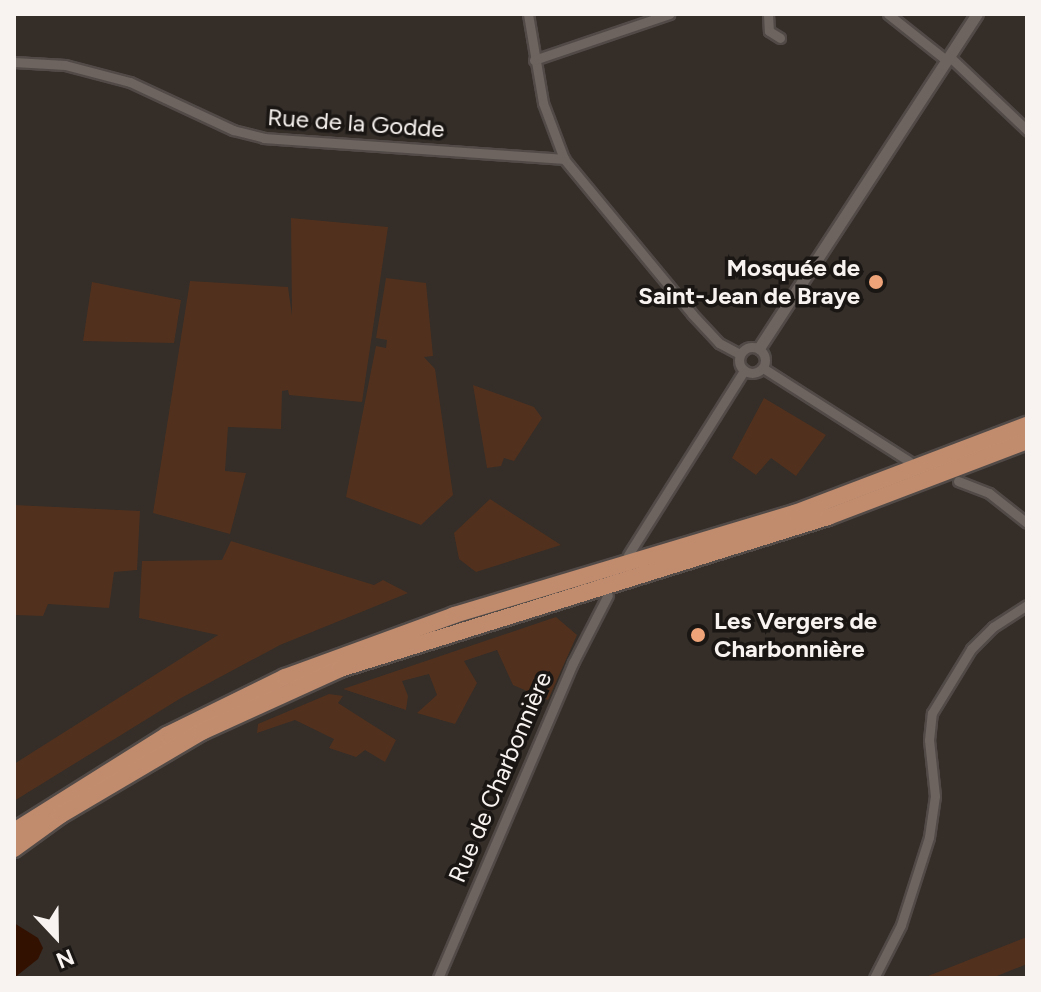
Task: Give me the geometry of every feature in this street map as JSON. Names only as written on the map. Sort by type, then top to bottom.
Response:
[{"type":"highway","points":[[14,831],[167,735],[285,677],[454,615],[795,513],[1027,425]]},
{"type":"highway","points":[[14,849],[61,815],[202,732],[340,669],[828,517],[1027,441]]},
{"type":"street","points":[[528,14],[534,60],[564,159],[692,314],[719,343],[740,354],[759,348],[977,14]]},
{"type":"street","points":[[534,60],[669,14]]},
{"type":"street","points":[[768,14],[769,31],[780,38]]},
{"type":"street","points":[[888,14],[948,58],[1027,130]]},
{"type":"street","name":"Rue de la Godde","points":[[14,62],[65,65],[130,82],[233,130],[264,138],[564,159]]},
{"type":"street","points":[[759,348],[765,360],[763,368]]},
{"type":"street","points":[[628,555],[744,371],[740,354]]},
{"type":"street","points":[[744,371],[763,368],[909,461]]},
{"type":"street","points":[[958,481],[989,493],[1027,523]]},
{"type":"street","name":"Rue de Charbonnière","points":[[438,978],[573,663],[608,595]]},
{"type":"street","points":[[874,978],[901,925],[929,837],[935,796],[929,740],[932,713],[971,649],[993,627],[1027,605]]},
{"type":"shaded area","points":[[291,218],[388,227],[362,402],[289,395],[288,390],[282,391],[281,429],[228,427],[225,471],[246,473],[230,534],[153,513],[190,281],[288,287],[292,316]]},
{"type":"shaded area","points":[[386,278],[426,283],[433,356],[424,357],[435,369],[453,495],[421,525],[346,497],[376,346],[386,348],[387,340],[376,338]]},
{"type":"shaded area","points":[[92,282],[181,300],[174,343],[83,341]]},
{"type":"shaded area","points":[[473,385],[534,407],[542,418],[514,461],[504,458],[501,466],[487,468]]},
{"type":"shaded area","points":[[764,398],[826,435],[796,476],[771,458],[756,475],[732,458]]},
{"type":"shaded area","points":[[490,499],[561,545],[476,572],[459,559],[454,533]]},
{"type":"shaded area","points":[[14,505],[140,511],[137,570],[114,572],[109,608],[48,604],[43,616],[14,615]]},
{"type":"shaded area","points":[[231,541],[374,585],[383,580],[408,593],[280,645],[181,698],[14,801],[14,764],[218,635],[139,618],[142,561],[222,560]]},
{"type":"shaded area","points":[[556,617],[577,635],[548,700],[513,685],[497,650],[464,661],[477,683],[455,724],[417,713],[437,695],[429,674],[402,681],[408,696],[406,710],[343,689]]},
{"type":"shaded area","points":[[329,694],[343,696],[338,703],[396,740],[385,762],[365,750],[356,757],[329,748],[334,739],[295,720],[257,733],[258,724]]},
{"type":"shaded area","points":[[14,923],[38,938],[43,948],[38,959],[14,978]]},
{"type":"shaded area","points":[[1027,937],[1027,964],[992,978],[923,978]]},
{"type":"place","name":"Mosquée de Saint-Jean de Braye","points":[[876,282]]},
{"type":"place","name":"Les Vergers de Charbonnière","points":[[698,635]]}]
